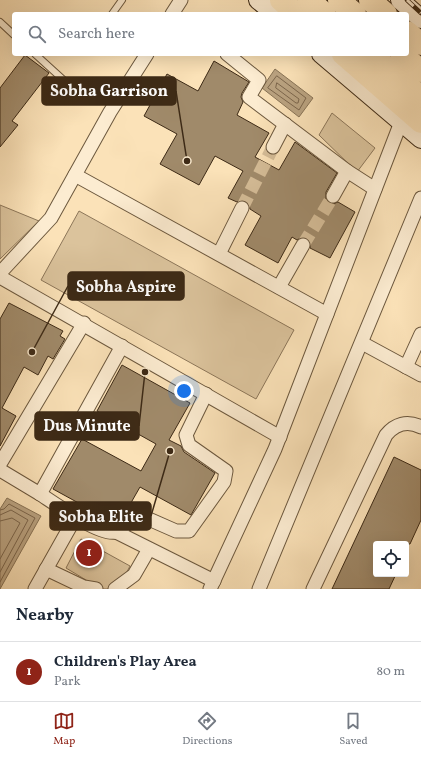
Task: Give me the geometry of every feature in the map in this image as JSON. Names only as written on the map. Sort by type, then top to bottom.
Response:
[{"type":"highway","points":[[281,0],[295,12]]},
{"type":"highway","points":[[309,0],[323,12]]},
{"type":"highway","points":[[339,0],[353,12]]},
{"type":"highway","points":[[370,0],[384,12]]},
{"type":"highway","points":[[409,34],[421,44]]},
{"type":"highway","points":[[345,56],[411,122]]},
{"type":"highway","points":[[373,56],[421,97]]},
{"type":"highway","points":[[403,56],[421,71]]},
{"type":"street","points":[[175,12],[181,0]]},
{"type":"street","points":[[258,0],[273,12]]},
{"type":"street","points":[[400,0],[421,19]]},
{"type":"street","points":[[0,273],[51,218],[110,112],[146,56]]},
{"type":"street","points":[[229,56],[259,80],[250,98],[347,171],[375,189]]},
{"type":"street","points":[[324,56],[411,122],[421,139]]},
{"type":"street","points":[[116,532],[212,585],[280,437],[375,189],[411,122]]},
{"type":"street","points":[[273,147],[285,124]]},
{"type":"street","points":[[333,196],[347,171]]},
{"type":"street","points":[[75,174],[327,314]]},
{"type":"street","points":[[259,589],[421,198]]},
{"type":"street","points":[[219,254],[242,208]]},
{"type":"street","points":[[279,287],[303,245]]},
{"type":"street","points":[[0,277],[280,437]]},
{"type":"street","points":[[0,464],[84,324]]},
{"type":"street","points":[[406,367],[421,334]]},
{"type":"street","points":[[362,343],[421,376]]},
{"type":"street","points":[[40,494],[122,346]]},
{"type":"street","points":[[0,470],[76,518],[110,533],[116,532],[122,528],[136,513],[176,531],[189,532],[224,482],[226,471],[189,445],[186,435],[206,394]]},
{"type":"street","points":[[313,589],[386,435],[393,427],[404,423],[415,424],[421,427]]},
{"type":"street","points":[[35,589],[76,518]]},
{"type":"street","points":[[115,589],[134,575],[149,549]]},
{"type":"street","points":[[46,569],[84,587],[96,589]]},
{"type":"lane","points":[[113,12],[122,0]]},
{"type":"lane","points":[[0,22],[12,33]]},
{"type":"lane","points":[[37,56],[68,84]]},
{"type":"shaded area","points":[[332,113],[375,148],[357,172],[319,135]]},
{"type":"shaded area","points":[[0,205],[39,221],[0,259]]},
{"type":"shaded area","points":[[79,211],[294,330],[256,399],[41,280]]},
{"type":"shaded area","points":[[81,539],[130,566],[118,589],[101,589],[66,568]]},
{"type":"water","points":[[275,69],[313,98],[299,117],[262,88]]},
{"type":"water","points":[[7,498],[41,516],[0,589],[0,509]]},
{"type":"building","points":[[24,56],[49,73],[12,121],[18,125],[0,147],[0,88]]},
{"type":"building","points":[[214,61],[249,82],[242,93],[241,97],[243,102],[237,115],[269,133],[255,157],[279,170],[295,142],[337,173],[326,192],[326,200],[333,204],[338,202],[355,212],[330,258],[310,248],[310,241],[303,237],[297,240],[292,237],[278,263],[245,245],[261,216],[250,209],[249,204],[246,201],[241,200],[237,202],[228,198],[243,171],[215,156],[199,185],[160,164],[177,134],[144,116],[167,74],[198,91]]},
{"type":"building","points":[[9,303],[63,331],[60,336],[65,339],[53,359],[48,356],[38,375],[24,367],[2,408],[16,416],[0,446],[0,319]]},
{"type":"building","points":[[122,365],[190,403],[169,440],[181,446],[184,452],[215,473],[191,515],[140,487],[124,515],[115,523],[53,489],[82,439],[141,471],[156,444],[97,411]]},
{"type":"building","points":[[394,457],[421,470],[421,520],[410,544],[409,541],[373,541],[373,577],[395,577],[389,589],[332,589]]},
{"type":"tunnel","points":[[242,208],[273,147]]},
{"type":"tunnel","points":[[303,245],[333,196]]},
{"type":"railway","points":[[407,0],[421,13]]},
{"type":"place","name":"Sobha Garrison","points":[[187,161]]},
{"type":"place","name":"Sobha Aspire","points":[[32,352]]},
{"type":"place","name":"Dus Minute","points":[[145,372]]},
{"type":"place","name":"Sobha Elite","points":[[170,451]]},
{"type":"place","name":"Children's Play Area","points":[[89,553]]}]
